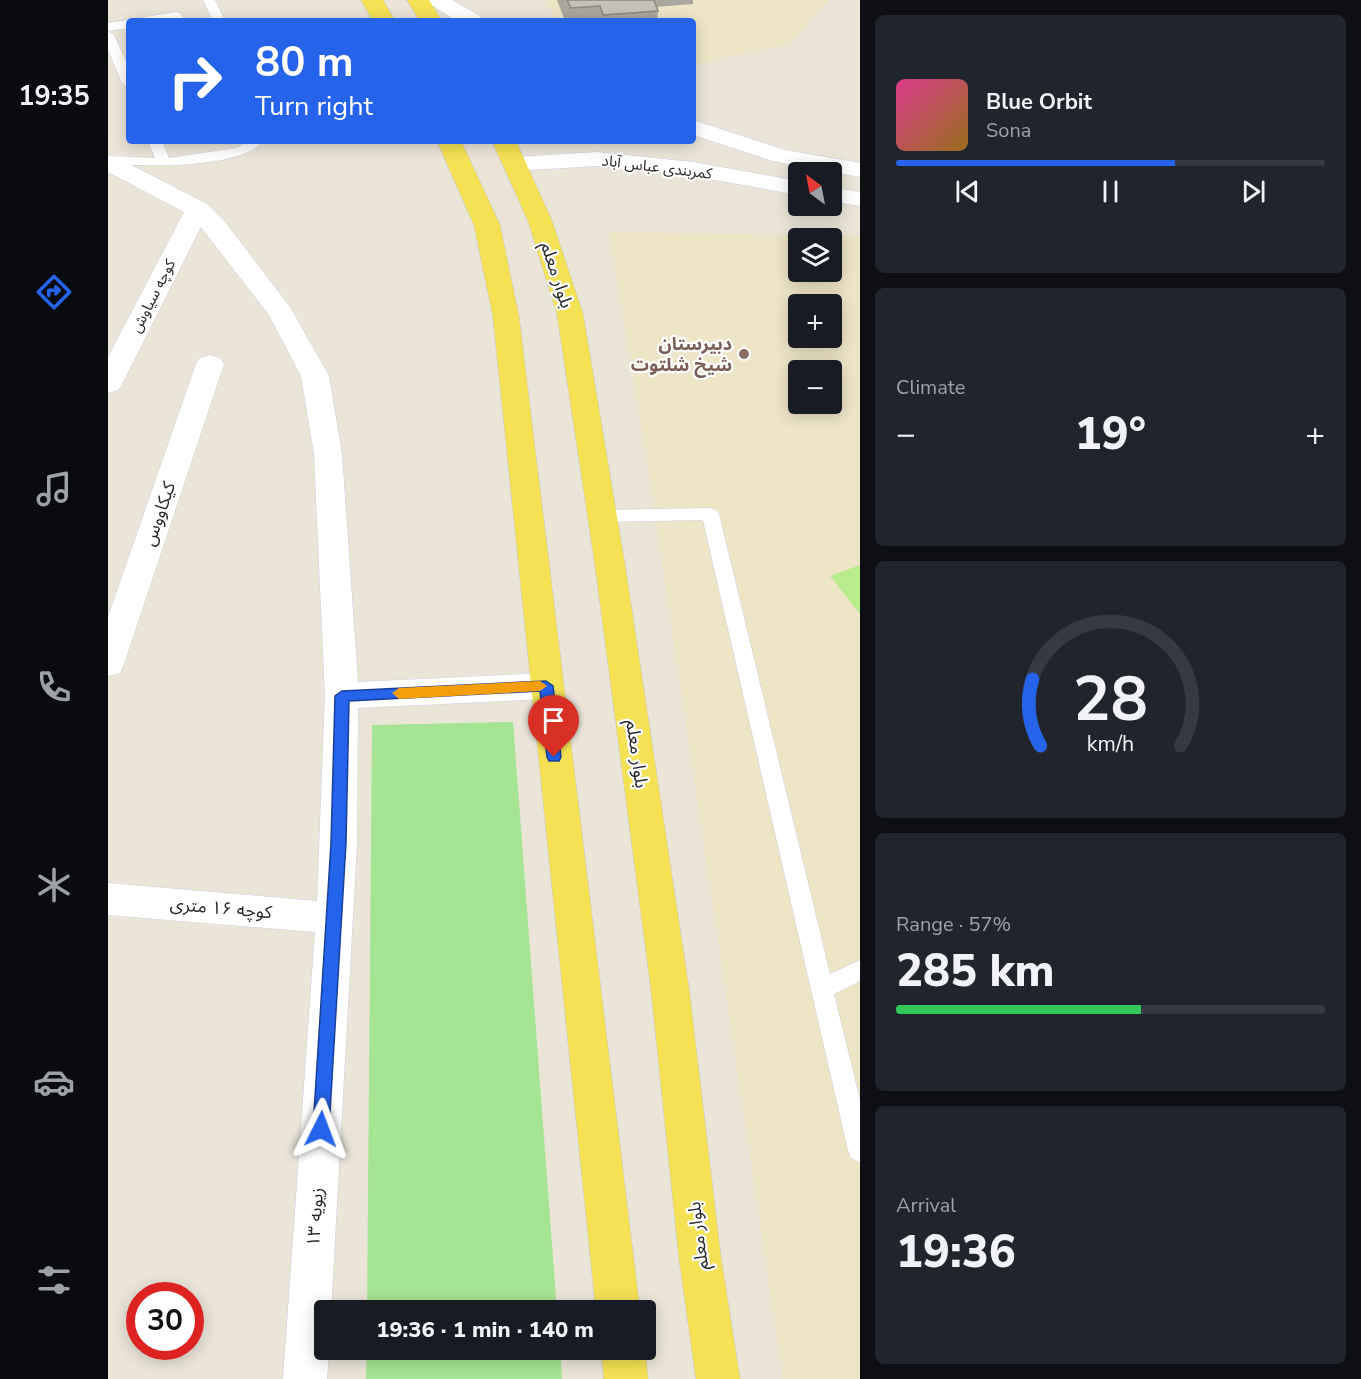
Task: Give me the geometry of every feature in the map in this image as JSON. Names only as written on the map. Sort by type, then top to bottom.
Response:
[{"type":"main road","points":[[372,0],[382,18]]},
{"type":"main road","points":[[418,0],[429,18]]},
{"type":"main road","points":[[450,144],[486,225],[506,317],[617,1300]]},
{"type":"main road","name":"بلوار معلم","points":[[509,152],[540,221],[570,314],[602,516],[670,989],[700,1258],[718,1379]]},
{"type":"main road","points":[[623,1360],[626,1379]]},
{"type":"street","points":[[437,0],[467,18]]},
{"type":"street","points":[[696,129],[781,156],[860,170]]},
{"type":"street","points":[[626,144],[657,165]]},
{"type":"street","name":"کمربندی عباس آباد","points":[[509,152],[693,169],[788,186]]},
{"type":"street","name":"زیویه ۱۳","points":[[108,161],[198,209],[216,226],[281,313],[315,376],[328,454],[342,696],[334,918],[305,1379]]},
{"type":"street","points":[[842,196],[860,199]]},
{"type":"street","name":"کوچه سیاوش","points":[[108,384],[198,209]]},
{"type":"street","name":"کیکاووس","points":[[108,664],[210,364]]},
{"type":"street","points":[[342,696],[546,686]]},
{"type":"street","name":"کوچه ۱۶ متری","points":[[108,899],[334,918]]},
{"type":"lane","points":[[208,0],[217,18]]},
{"type":"lane","points":[[108,27],[126,24]]},
{"type":"lane","points":[[108,35],[126,76]]},
{"type":"lane","points":[[156,144],[164,163]]},
{"type":"lane","points":[[108,161],[164,163],[237,147]]},
{"type":"lane","points":[[602,516],[710,514],[860,1150]]},
{"type":"lane","points":[[822,989],[860,970]]},
{"type":"shaded area","points":[[546,0],[829,0],[790,44],[696,64],[696,18],[555,18]]},
{"type":"shaded area","points":[[609,232],[788,235],[788,282],[842,282],[842,236],[860,236],[860,1379],[783,1379],[650,482]]},
{"type":"green space","points":[[860,565],[860,614],[830,576]]},
{"type":"green space","points":[[513,722],[556,1300],[367,1300],[372,725]]},
{"type":"green space","points":[[367,1360],[561,1360],[562,1379],[366,1379]]},
{"type":"building","points":[[567,0],[654,0],[658,11],[603,15],[600,6],[571,8]]},
{"type":"slow traffic","points":[[399,693],[540,686]]},
{"type":"place","name":"دبیرستان شیخ شلتوت","points":[[744,354]]},
{"type":"route","points":[[321,1129],[339,843],[342,696],[546,686],[554,757]]}]
